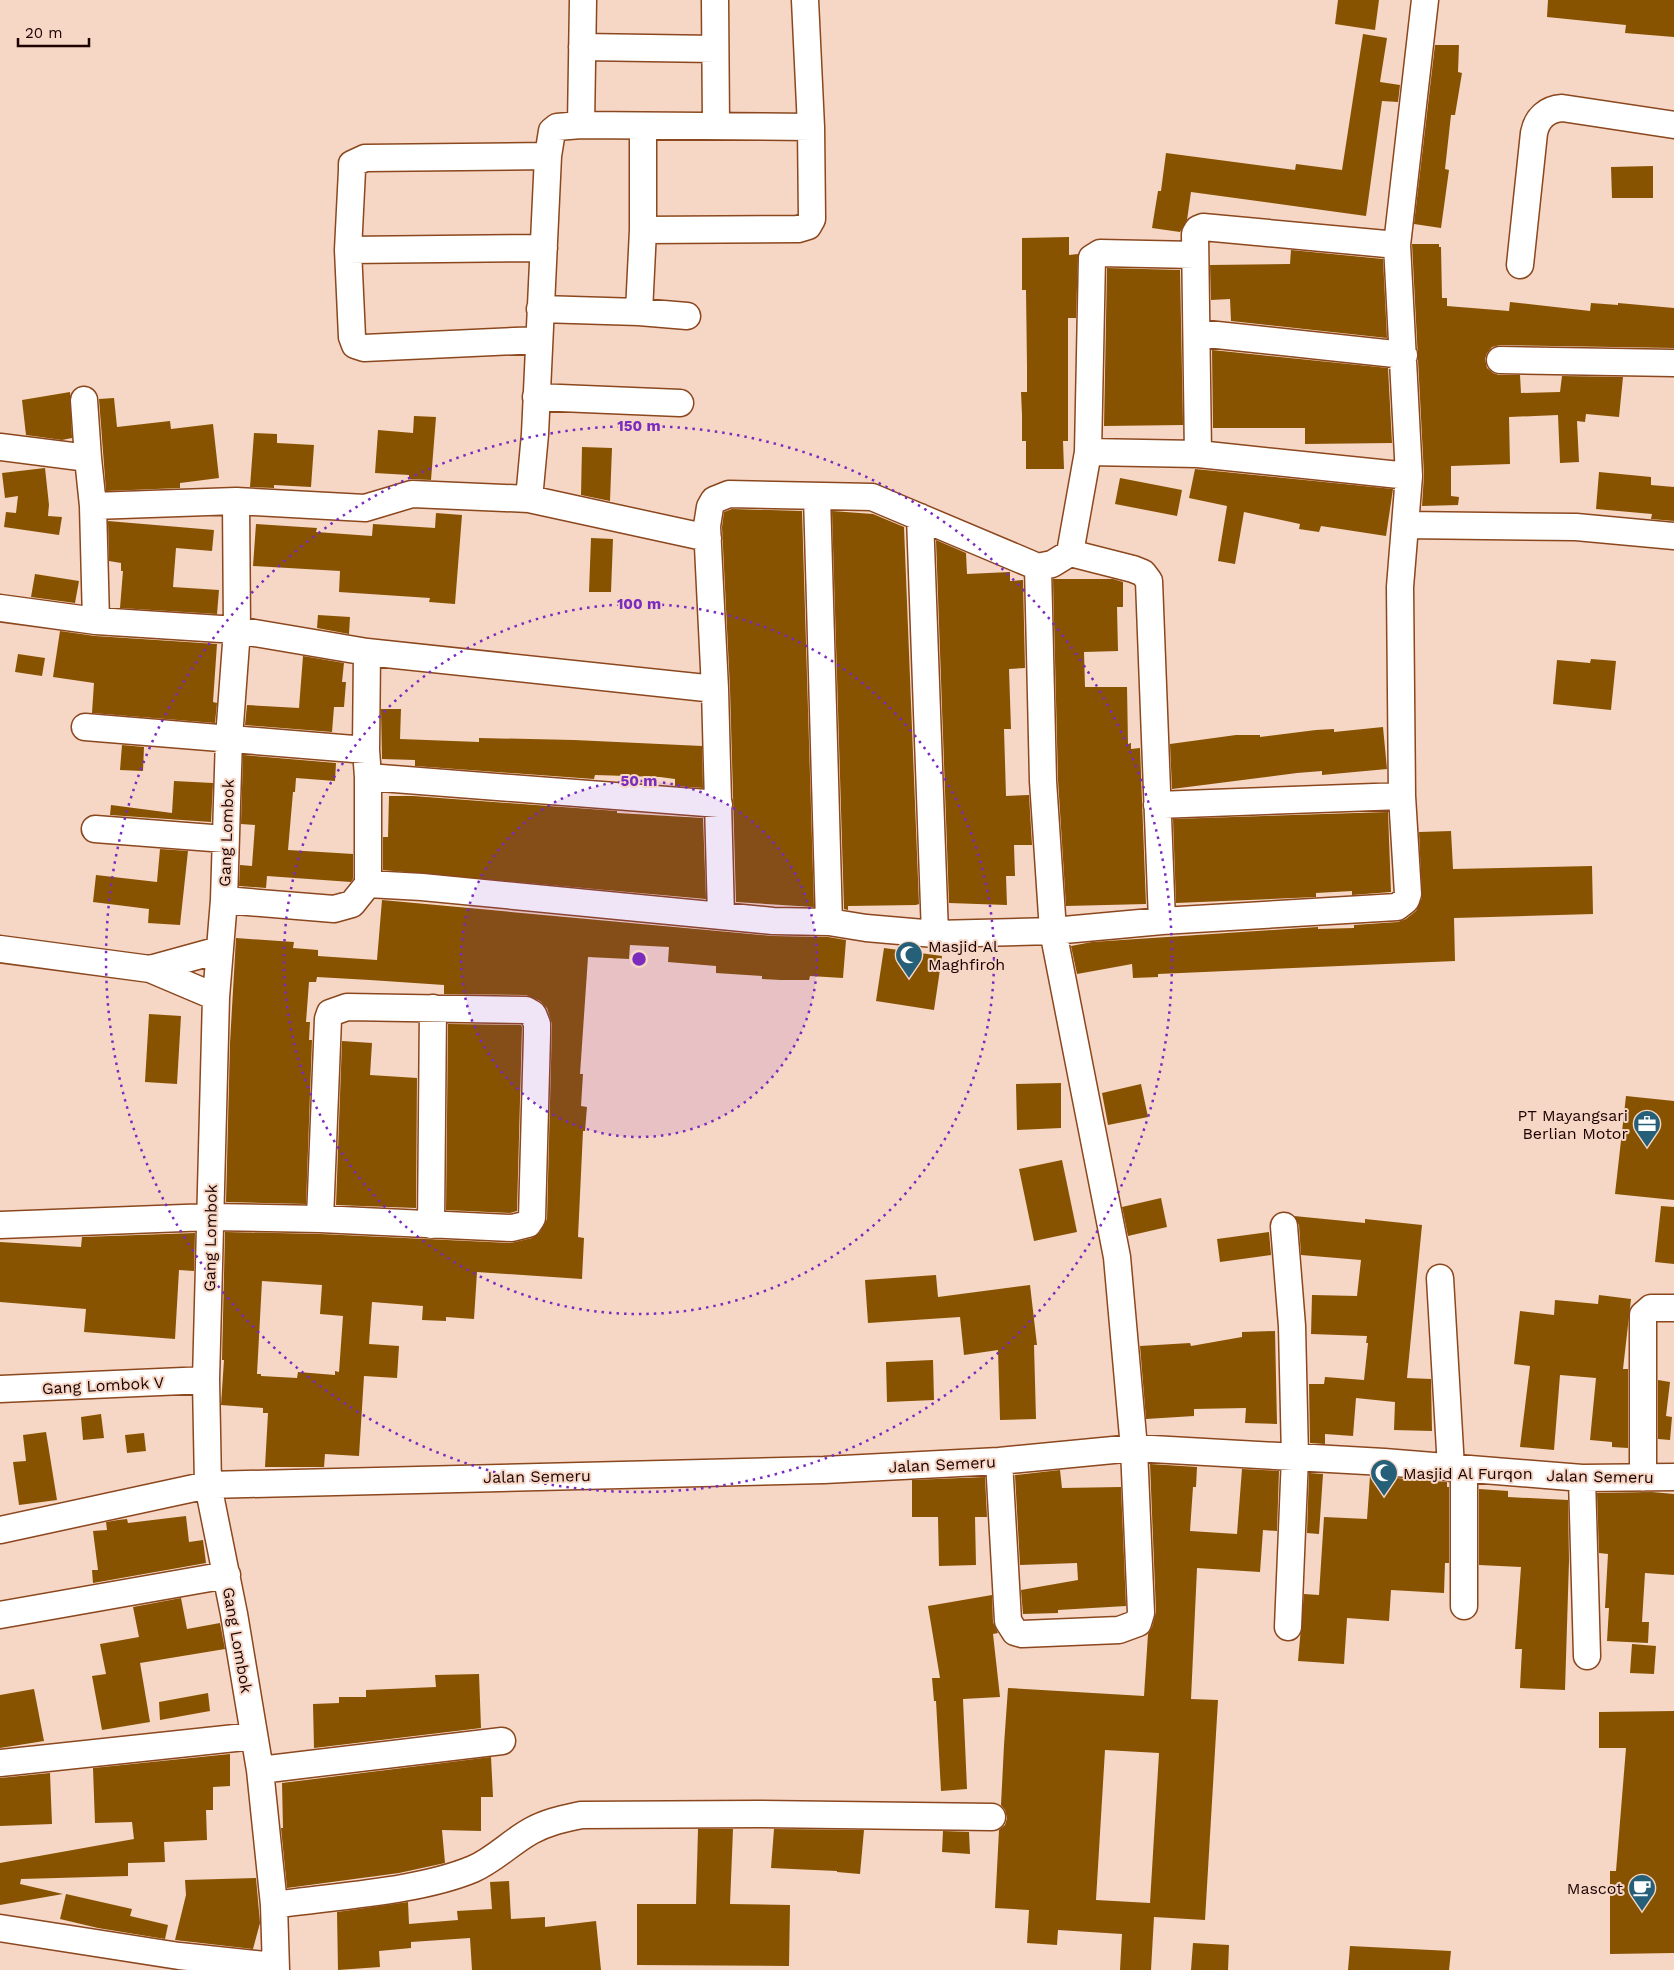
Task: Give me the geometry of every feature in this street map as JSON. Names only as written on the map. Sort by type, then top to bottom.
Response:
[{"type":"street","points":[[581,125],[583,0]]},
{"type":"street","points":[[715,0],[716,125]]},
{"type":"street","points":[[643,230],[798,229],[808,226],[812,219],[811,127],[805,0]]},
{"type":"street","points":[[368,884],[422,887],[721,916],[829,922],[866,928],[935,934],[1053,931],[1162,920],[1397,906],[1406,900],[1408,894],[1402,796],[1400,587],[1409,476],[1397,245],[1425,0]]},
{"type":"street","points":[[582,47],[716,49]]},
{"type":"street","points":[[1520,266],[1534,133],[1540,118],[1555,109],[1562,108],[1674,125]]},
{"type":"street","points":[[529,499],[548,156],[554,128],[581,125],[811,127]]},
{"type":"street","points":[[639,312],[643,230],[643,126]]},
{"type":"street","points":[[538,340],[364,348],[355,345],[352,337],[348,250],[352,164],[365,158],[548,156]]},
{"type":"street","points":[[1198,454],[1198,333],[1195,234],[1198,229],[1397,245]]},
{"type":"street","points":[[348,250],[544,248]]},
{"type":"street","points":[[1070,553],[1088,452],[1092,258],[1100,253],[1195,255]]},
{"type":"street","points":[[540,309],[639,312],[687,316]]},
{"type":"street","points":[[1198,333],[1404,354]]},
{"type":"street","points":[[1500,360],[1674,363]]},
{"type":"street","points":[[84,400],[93,506],[96,621]]},
{"type":"street","points":[[535,415],[680,403]]},
{"type":"street","points":[[0,447],[88,458]]},
{"type":"street","points":[[1088,452],[1198,454],[1409,476]]},
{"type":"street","points":[[93,506],[236,500],[366,508],[412,494],[529,499],[708,538]]},
{"type":"street","points":[[721,916],[719,804],[708,538],[710,507],[714,500],[722,496],[817,496],[872,497],[1038,566],[1052,564],[1070,553],[1144,573],[1149,581],[1162,920]]},
{"type":"street","points":[[817,496],[829,922]]},
{"type":"street","name":"Gang Lombok","points":[[236,500],[237,630],[229,738],[224,900],[216,997],[206,1380],[208,1486],[227,1575],[260,1770],[274,1905],[275,1968]]},
{"type":"street","points":[[920,517],[935,934]]},
{"type":"street","points":[[1406,525],[1576,528],[1674,536]]},
{"type":"street","points":[[999,1461],[1008,1621],[1010,1626],[1022,1634],[1119,1630],[1138,1622],[1141,1613],[1134,1448],[1117,1257],[1053,931],[1043,781],[1038,566]]},
{"type":"street","points":[[0,608],[96,621],[237,630],[367,652],[715,688]]},
{"type":"street","points":[[224,900],[334,909],[352,904],[368,884],[367,652]]},
{"type":"street","points":[[85,727],[366,750]]},
{"type":"street","points":[[368,777],[719,804]]},
{"type":"street","points":[[1157,804],[1402,796]]},
{"type":"street","points":[[95,829],[225,839]]},
{"type":"street","points":[[0,949],[150,969],[216,997]]},
{"type":"street","points":[[150,969],[219,950]]},
{"type":"street","points":[[0,1225],[210,1217],[320,1219],[512,1228],[528,1224],[532,1218],[537,1035],[537,1024],[533,1014],[526,1010],[347,1007],[330,1013],[328,1019],[320,1219]]},
{"type":"street","points":[[431,1225],[433,1008]]},
{"type":"street","points":[[1284,1226],[1292,1326],[1295,1457],[1288,1627]]},
{"type":"street","points":[[1440,1278],[1457,1469],[1464,1606]]},
{"type":"street","points":[[1643,1478],[1643,1315],[1651,1308],[1674,1308]]},
{"type":"street","name":"Gang Lombok V","points":[[0,1390],[206,1380]]},
{"type":"street","name":"Jalan Semeru","points":[[0,1530],[208,1486],[824,1470],[999,1461],[1134,1448],[1295,1457],[1582,1478],[1674,1477]]},
{"type":"street","points":[[1582,1478],[1587,1656]]},
{"type":"street","points":[[0,1614],[227,1575]]},
{"type":"street","points":[[0,1763],[254,1736]]},
{"type":"street","points":[[260,1770],[502,1741]]},
{"type":"street","points":[[274,1905],[410,1885],[455,1875],[474,1868],[530,1832],[553,1821],[581,1815],[757,1814],[992,1817]]},
{"type":"street","points":[[0,1928],[179,1956],[275,1968]]},
{"type":"building","points":[[1338,0],[1379,0],[1375,30],[1335,24]]},
{"type":"building","points":[[1548,0],[1674,0],[1674,37],[1625,33],[1626,25],[1547,17]]},
{"type":"building","points":[[1363,34],[1387,38],[1380,82],[1400,85],[1398,102],[1382,101],[1366,216],[1191,192],[1187,220],[1180,232],[1152,228],[1158,191],[1161,191],[1166,153],[1295,170],[1296,164],[1342,170]]},
{"type":"building","points":[[1435,45],[1459,45],[1458,72],[1462,73],[1455,115],[1451,115],[1445,169],[1449,170],[1441,228],[1414,224]]},
{"type":"building","points":[[1653,166],[1653,198],[1612,198],[1611,167]]},
{"type":"building","points":[[1069,237],[1069,255],[1078,254],[1076,318],[1068,318],[1068,441],[1063,441],[1064,469],[1026,469],[1026,441],[1022,441],[1021,392],[1027,392],[1026,290],[1022,290],[1022,238]]},
{"type":"building","points":[[1412,244],[1439,244],[1439,247],[1441,247],[1442,298],[1447,298],[1447,306],[1509,311],[1510,302],[1590,311],[1591,303],[1618,305],[1618,303],[1674,308],[1674,348],[1500,345],[1492,347],[1485,359],[1487,368],[1499,375],[1520,375],[1521,393],[1560,392],[1562,376],[1623,377],[1619,417],[1586,414],[1585,422],[1577,421],[1579,462],[1560,463],[1558,415],[1509,417],[1510,464],[1451,466],[1451,496],[1459,497],[1458,505],[1422,506],[1424,475]]},
{"type":"building","points":[[1291,250],[1383,259],[1387,338],[1231,321],[1230,299],[1211,300],[1210,265],[1290,264]]},
{"type":"building","points":[[1107,268],[1180,270],[1183,425],[1104,426]]},
{"type":"building","points":[[1212,350],[1388,368],[1392,443],[1305,444],[1305,428],[1213,428]]},
{"type":"building","points":[[70,392],[72,438],[62,440],[26,435],[22,400]]},
{"type":"building","points":[[114,398],[117,427],[170,421],[171,429],[213,424],[219,478],[180,483],[180,488],[106,491],[99,399]]},
{"type":"building","points":[[414,416],[436,417],[431,480],[409,479],[409,475],[375,473],[378,430],[413,433]]},
{"type":"building","points":[[254,433],[277,434],[277,443],[314,445],[311,487],[274,485],[274,488],[250,487]]},
{"type":"building","points":[[582,447],[612,448],[610,501],[581,495]]},
{"type":"building","points":[[45,468],[49,505],[48,516],[62,517],[59,535],[4,527],[6,512],[16,513],[18,496],[5,498],[2,473]]},
{"type":"building","points":[[1195,469],[1393,489],[1386,536],[1321,526],[1319,532],[1299,529],[1300,524],[1244,512],[1235,564],[1218,561],[1227,506],[1189,498]]},
{"type":"building","points":[[1599,472],[1651,477],[1651,485],[1674,487],[1674,521],[1651,519],[1652,514],[1596,509]]},
{"type":"building","points":[[1120,478],[1182,490],[1177,516],[1115,504]]},
{"type":"building","points":[[732,509],[802,511],[814,907],[736,902],[730,689],[722,527],[724,512]]},
{"type":"building","points":[[832,511],[873,514],[904,527],[919,904],[916,905],[848,906],[848,910],[844,909]]},
{"type":"building","points":[[436,513],[462,515],[455,604],[429,602],[430,598],[339,592],[340,571],[253,566],[256,524],[317,528],[316,532],[372,536],[373,524],[435,528]]},
{"type":"building","points":[[108,521],[214,530],[212,551],[176,548],[173,587],[219,590],[217,614],[120,608],[123,571],[121,571],[121,563],[109,561]]},
{"type":"building","points":[[591,538],[613,539],[611,592],[589,592]]},
{"type":"building","points":[[936,540],[966,553],[967,574],[1010,572],[1010,581],[1023,580],[1025,668],[1009,669],[1011,729],[1004,729],[1006,796],[1029,795],[1032,845],[1014,845],[1015,876],[1006,876],[1007,905],[949,903]]},
{"type":"building","points":[[35,574],[79,581],[75,603],[31,597]]},
{"type":"building","points":[[1053,579],[1113,579],[1123,582],[1123,607],[1117,607],[1118,651],[1084,652],[1085,687],[1127,687],[1128,744],[1131,743],[1131,749],[1140,748],[1146,904],[1066,906],[1058,780]]},
{"type":"building","points":[[318,615],[350,617],[349,634],[317,628]]},
{"type":"building","points":[[60,631],[95,636],[217,644],[213,702],[217,703],[215,723],[92,713],[94,683],[53,677]]},
{"type":"building","points":[[18,654],[45,658],[42,676],[15,672]]},
{"type":"building","points":[[303,656],[344,663],[342,682],[346,682],[344,707],[334,707],[332,732],[245,725],[247,705],[299,708]]},
{"type":"building","points":[[1591,659],[1616,661],[1611,710],[1553,704],[1557,660],[1590,663]]},
{"type":"building","points":[[381,709],[401,709],[400,739],[479,742],[479,738],[574,740],[702,746],[703,788],[675,786],[675,779],[660,777],[595,775],[594,779],[415,766],[415,760],[382,759]]},
{"type":"building","points":[[1383,727],[1387,769],[1322,775],[1322,771],[1297,773],[1172,789],[1170,744],[1236,735],[1260,735],[1260,737],[1316,730],[1334,729],[1334,732]]},
{"type":"building","points":[[122,745],[144,747],[143,771],[120,770]]},
{"type":"building","points":[[243,755],[336,763],[335,781],[296,778],[288,850],[353,854],[353,879],[351,882],[267,876],[266,888],[239,886],[240,865],[252,866],[255,825],[241,824]]},
{"type":"building","points":[[174,781],[213,783],[211,822],[110,815],[111,805],[172,813]]},
{"type":"building","points":[[389,796],[413,796],[617,811],[617,813],[703,818],[706,899],[383,870],[383,837],[388,837]]},
{"type":"building","points":[[1388,812],[1391,892],[1352,895],[1352,891],[1316,893],[1316,897],[1176,903],[1173,819]]},
{"type":"building","points":[[1451,831],[1453,869],[1592,866],[1593,914],[1454,918],[1455,961],[1158,974],[1158,977],[1133,978],[1132,964],[1077,974],[1071,946],[1092,942],[1318,927],[1318,929],[1354,928],[1354,925],[1398,922],[1406,919],[1416,911],[1422,898],[1419,832]]},
{"type":"building","points":[[160,849],[188,851],[180,925],[148,923],[149,909],[93,902],[96,875],[157,882]]},
{"type":"building","points":[[382,900],[772,936],[828,937],[846,940],[843,978],[810,976],[809,980],[781,980],[762,979],[762,976],[716,973],[716,966],[668,962],[669,947],[630,945],[629,959],[588,957],[580,1074],[583,1074],[581,1106],[587,1107],[585,1131],[583,1131],[578,1237],[584,1238],[582,1279],[477,1272],[474,1319],[446,1317],[446,1321],[422,1320],[423,1306],[372,1302],[369,1344],[399,1346],[397,1378],[364,1376],[359,1456],[325,1454],[324,1467],[265,1467],[268,1413],[263,1413],[263,1408],[221,1405],[224,1360],[222,1360],[225,1232],[320,1234],[511,1243],[532,1238],[540,1232],[547,1219],[552,1024],[547,1008],[540,1001],[526,995],[444,994],[444,985],[317,977],[316,982],[309,982],[306,1022],[310,1022],[309,1040],[312,1040],[306,1204],[226,1202],[230,1043],[236,938],[294,942],[293,948],[318,950],[318,956],[377,960]],"holes":[[[262,1281],[322,1285],[320,1314],[343,1316],[339,1372],[335,1371],[335,1375],[298,1372],[297,1378],[261,1376],[261,1374],[257,1374]]]},
{"type":"building","name":"Masjid Al Maghfiroh","points":[[884,948],[942,956],[934,1010],[876,1001]]},
{"type":"building","points":[[149,1014],[181,1016],[177,1084],[145,1082]]},
{"type":"building","points":[[448,1024],[521,1025],[522,1027],[517,1211],[510,1213],[446,1210]]},
{"type":"building","points":[[342,1041],[372,1043],[370,1075],[417,1078],[416,1208],[336,1205]]},
{"type":"building","points":[[1061,1083],[1061,1128],[1017,1130],[1016,1084]]},
{"type":"building","points":[[1141,1084],[1148,1117],[1108,1125],[1102,1093]]},
{"type":"building","name":"PT Mayangsari Berlian Motor","points":[[1626,1096],[1674,1101],[1674,1200],[1615,1194]]},
{"type":"building","points":[[1062,1160],[1077,1232],[1034,1241],[1019,1169]]},
{"type":"building","points":[[1161,1198],[1167,1227],[1128,1236],[1122,1207]]},
{"type":"building","points":[[1661,1206],[1674,1207],[1674,1264],[1655,1262]]},
{"type":"building","points":[[1294,1216],[1365,1223],[1365,1219],[1422,1225],[1407,1378],[1431,1379],[1432,1431],[1394,1430],[1395,1402],[1356,1398],[1353,1436],[1325,1434],[1325,1444],[1310,1443],[1309,1384],[1324,1384],[1325,1377],[1364,1380],[1368,1343],[1366,1343],[1367,1336],[1311,1334],[1312,1295],[1357,1296],[1361,1260],[1301,1255],[1299,1225]]},
{"type":"building","points":[[1269,1232],[1271,1255],[1220,1262],[1217,1239]]},
{"type":"building","points":[[195,1233],[194,1271],[179,1270],[175,1339],[84,1332],[86,1309],[0,1302],[0,1242],[81,1247],[82,1237]]},
{"type":"building","points":[[936,1275],[938,1297],[1030,1285],[1037,1345],[1034,1345],[1036,1419],[1000,1420],[998,1350],[964,1355],[960,1317],[868,1323],[865,1280]]},
{"type":"building","points":[[1599,1295],[1631,1299],[1623,1369],[1628,1369],[1628,1448],[1612,1447],[1612,1442],[1590,1440],[1596,1378],[1560,1375],[1554,1450],[1520,1447],[1530,1366],[1514,1364],[1520,1311],[1554,1315],[1555,1300],[1598,1304]]},
{"type":"building","points":[[1275,1331],[1277,1424],[1245,1423],[1246,1408],[1194,1409],[1194,1416],[1146,1419],[1140,1346],[1190,1343],[1191,1346],[1242,1337],[1242,1332]]},
{"type":"building","points":[[933,1360],[934,1400],[887,1402],[886,1362]]},
{"type":"building","points":[[1658,1380],[1670,1382],[1666,1416],[1672,1417],[1670,1440],[1658,1439]]},
{"type":"building","points":[[101,1414],[104,1438],[83,1440],[81,1417]]},
{"type":"building","points":[[46,1432],[57,1500],[19,1505],[13,1462],[26,1461],[23,1435]]},
{"type":"building","points":[[144,1433],[146,1451],[127,1453],[125,1435]]},
{"type":"building","points":[[1150,1464],[1197,1467],[1196,1487],[1193,1487],[1190,1531],[1237,1534],[1242,1469],[1279,1471],[1277,1531],[1263,1530],[1260,1572],[1197,1568],[1191,1699],[1218,1700],[1205,1920],[1154,1917],[1151,1970],[1120,1970],[1122,1934],[1058,1930],[1057,1945],[1027,1943],[1029,1910],[995,1908],[999,1830],[1005,1825],[1007,1818],[1005,1810],[1001,1805],[1008,1688],[1144,1696],[1148,1634],[1156,1612]],"holes":[[[1105,1750],[1159,1753],[1150,1903],[1096,1900]]]},
{"type":"building","points":[[1060,1470],[1062,1488],[1121,1487],[1126,1606],[1058,1610],[1058,1613],[1023,1614],[1021,1590],[1078,1580],[1077,1563],[1020,1565],[1015,1475]]},
{"type":"building","points":[[1309,1473],[1323,1474],[1319,1534],[1307,1533]]},
{"type":"building","points":[[1370,1476],[1447,1482],[1447,1487],[1449,1487],[1449,1563],[1445,1563],[1444,1593],[1391,1590],[1389,1621],[1347,1618],[1344,1664],[1298,1661],[1304,1594],[1319,1595],[1324,1517],[1367,1519]]},
{"type":"building","points":[[985,1477],[987,1517],[975,1517],[976,1565],[939,1566],[938,1517],[912,1517],[912,1480]]},
{"type":"building","points":[[1479,1489],[1508,1491],[1508,1497],[1568,1500],[1569,1561],[1565,1690],[1520,1688],[1522,1649],[1515,1649],[1521,1567],[1479,1565]]},
{"type":"building","points":[[1652,1492],[1674,1494],[1674,1575],[1645,1573],[1642,1622],[1649,1622],[1648,1643],[1607,1641],[1609,1608],[1605,1608],[1608,1554],[1599,1553],[1597,1493]]},
{"type":"building","points":[[186,1516],[189,1542],[203,1540],[206,1563],[93,1583],[92,1570],[98,1570],[93,1531],[107,1530],[106,1522],[118,1520],[127,1519],[128,1523]]},
{"type":"building","points":[[992,1595],[993,1622],[998,1633],[993,1634],[1000,1697],[963,1699],[967,1789],[941,1791],[936,1701],[934,1701],[932,1678],[940,1678],[928,1606]]},
{"type":"building","points":[[181,1598],[187,1629],[220,1623],[225,1649],[140,1663],[150,1722],[102,1730],[92,1676],[106,1674],[100,1644],[139,1637],[133,1607]]},
{"type":"building","points":[[1632,1644],[1656,1646],[1654,1674],[1630,1673]]},
{"type":"building","points":[[479,1674],[481,1728],[314,1748],[313,1704],[339,1703],[339,1697],[366,1697],[366,1690],[436,1687],[435,1675]]},
{"type":"building","points":[[34,1689],[44,1741],[0,1748],[0,1695]]},
{"type":"building","points":[[208,1693],[210,1711],[160,1720],[159,1702]]},
{"type":"building","points":[[1674,1711],[1674,1953],[1610,1954],[1610,1871],[1616,1871],[1626,1748],[1599,1748],[1599,1712]]},
{"type":"building","points":[[230,1754],[230,1786],[213,1787],[213,1810],[206,1810],[207,1840],[164,1842],[165,1862],[128,1863],[128,1876],[21,1879],[20,1884],[63,1894],[0,1905],[0,1863],[134,1839],[132,1822],[95,1823],[93,1768]]},
{"type":"building","points":[[491,1757],[493,1797],[481,1797],[481,1831],[442,1830],[445,1863],[399,1873],[287,1888],[281,1828],[283,1828],[282,1783]]},
{"type":"building","points":[[50,1773],[52,1824],[0,1826],[0,1778]]},
{"type":"building","points":[[698,1829],[733,1829],[730,1904],[790,1905],[789,1966],[637,1965],[637,1904],[696,1904]]},
{"type":"building","points":[[774,1829],[864,1830],[860,1874],[771,1868]]},
{"type":"building","points":[[943,1831],[969,1832],[970,1854],[942,1852]]},
{"type":"building","points":[[256,1878],[260,1923],[253,1949],[175,1940],[186,1895],[185,1880]]},
{"type":"building","points":[[509,1881],[511,1919],[545,1917],[545,1927],[596,1921],[601,1970],[472,1970],[470,1938],[411,1942],[411,1948],[379,1951],[380,1967],[338,1970],[337,1912],[408,1902],[409,1924],[458,1920],[457,1911],[492,1909],[490,1882]]},
{"type":"building","points":[[66,1894],[132,1909],[130,1916],[168,1925],[165,1939],[98,1928],[60,1919]]},
{"type":"building","points":[[1193,1943],[1229,1945],[1228,1970],[1191,1970]]},
{"type":"building","points":[[1350,1946],[1451,1951],[1449,1970],[1348,1970]]},
{"type":"place","name":"Masjid Al Maghfiroh","points":[[909,979]]},
{"type":"place","name":"PT Mayangsari Berlian Motor","points":[[1647,1148]]},
{"type":"place","name":"Masjid Al Furqon","points":[[1384,1497]]},
{"type":"place","name":"Mascot","points":[[1642,1912]]}]
